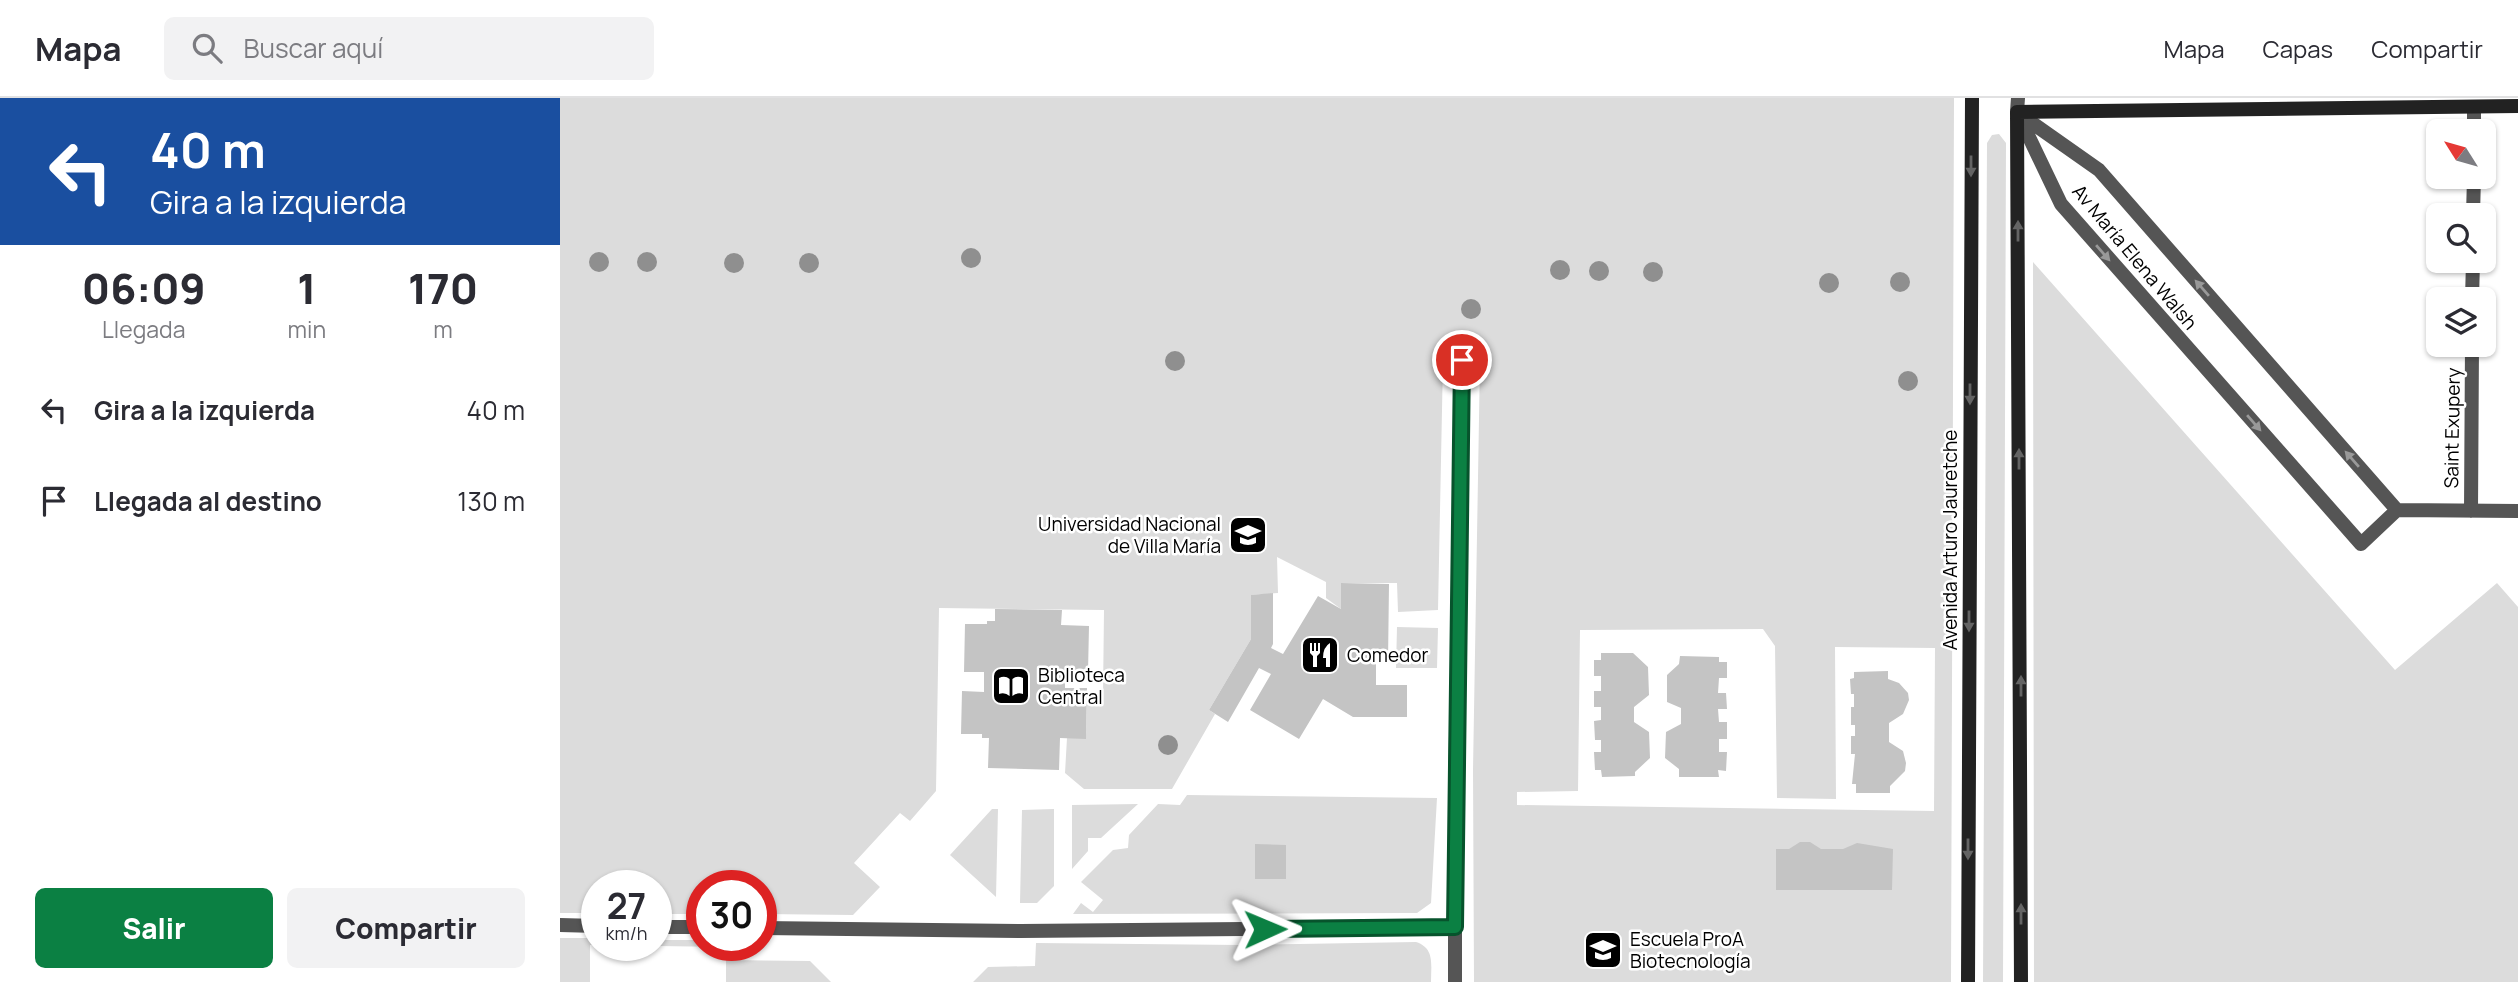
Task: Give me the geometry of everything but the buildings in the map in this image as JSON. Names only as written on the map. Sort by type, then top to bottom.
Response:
[{"type":"main road","name":"Avenida Arturo Jauretche","points":[[1968,982],[1972,98]]},
{"type":"main road","points":[[2021,982],[2017,105],[2518,106]]},
{"type":"street","name":"Av María Elena Walsh","points":[[2017,105],[2099,170],[2397,510],[2361,544],[2060,204],[2017,105]]},
{"type":"street","points":[[2474,107],[2474,119]]},
{"type":"street","name":"Saint Exupery","points":[[2471,511],[2472,357]]},
{"type":"street","points":[[1455,982],[1462,360]]},
{"type":"street","points":[[2397,510],[2518,511]]},
{"type":"street","points":[[560,925],[581,926]]},
{"type":"street","points":[[777,928],[1021,932],[1455,927]]},
{"type":"shaded area","name":"Universidad Nacional de Villa María","points":[[560,98],[1954,98],[1951,982],[1474,982],[1473,770],[1480,360],[1443,360],[1438,610],[1398,612],[1397,583],[1341,583],[1341,609],[1326,598],[1326,582],[1277,557],[1278,593],[1251,595],[1251,639],[1209,710],[1215,714],[1172,789],[1084,789],[1065,773],[1067,738],[1086,738],[1087,694],[1103,695],[1104,610],[939,608],[936,791],[910,821],[900,813],[854,863],[880,887],[853,915],[777,914],[777,870],[686,870],[686,914],[672,914],[672,870],[581,870],[581,913],[560,913]],"holes":[[[1763,629],[1775,646],[1777,798],[1836,799],[1835,647],[1935,648],[1934,811],[1517,805],[1517,792],[1578,791],[1580,630]]]},
{"type":"shaded area","points":[[1999,134],[2006,143],[2003,982],[1983,982],[1987,143],[1992,135]]},
{"type":"shaded area","points":[[2033,262],[2395,670],[2497,583],[2518,607],[2518,982],[2034,982]]},
{"type":"shaded area","points":[[1397,627],[1438,628],[1437,668],[1396,668]]},
{"type":"shaded area","points":[[1187,795],[1437,798],[1431,903],[1417,913],[1073,914],[1081,903],[1093,912],[1103,900],[1081,882],[1113,850],[1128,848],[1129,835],[1158,804],[1180,805]]},
{"type":"shaded area","points":[[1138,804],[1101,838],[1088,838],[1088,851],[1072,869],[1072,805]]},
{"type":"shaded area","points":[[992,809],[998,809],[996,897],[950,855]]},
{"type":"shaded area","points":[[1054,809],[1054,886],[1037,903],[1020,903],[1022,810]]},
{"type":"shaded area","points":[[560,938],[581,938],[581,961],[590,961],[590,982],[560,982]]},
{"type":"shaded area","points":[[672,940],[686,940],[686,946],[672,946]]},
{"type":"shaded area","points":[[1416,942],[1429,953],[1431,982],[973,982],[988,967],[1035,966],[1036,943],[1240,945]]},
{"type":"shaded area","points":[[726,961],[777,961],[810,961],[831,982],[726,982]]},
{"type":"place","name":"Universidad Nacional de Villa María","points":[[1248,535]]},
{"type":"place","name":"Comedor","points":[[1320,655]]},
{"type":"place","name":"Biblioteca Central","points":[[1011,686]]},
{"type":"place","name":"Escuela ProA Biotecnología","points":[[1603,950]]},
{"type":"route","points":[[1265,929],[1455,927],[1462,360]]}]
